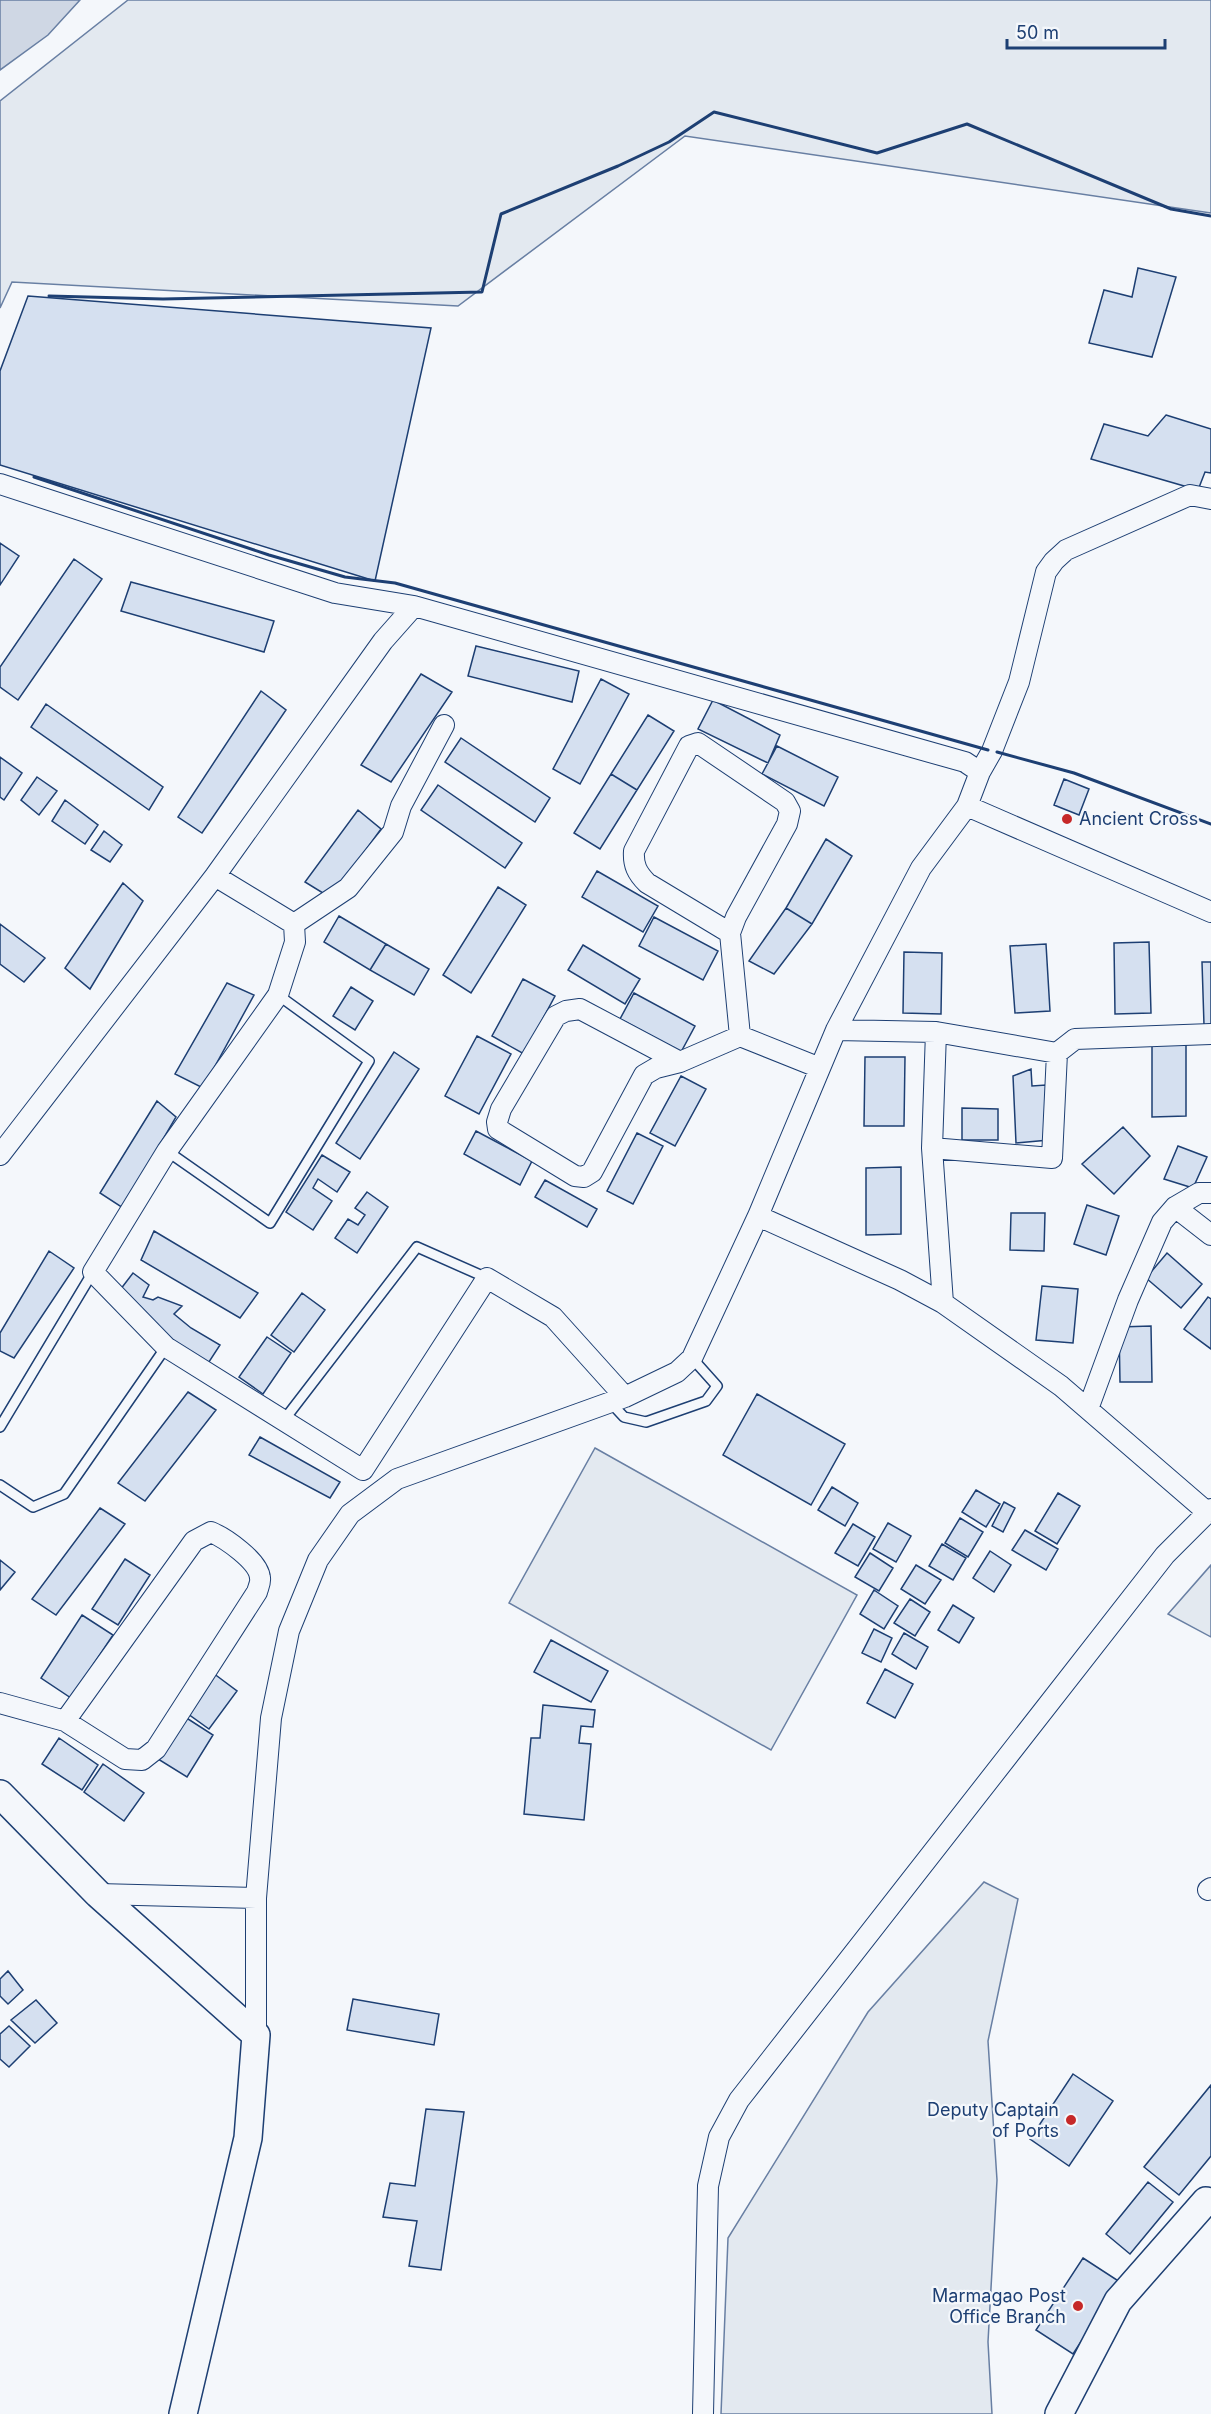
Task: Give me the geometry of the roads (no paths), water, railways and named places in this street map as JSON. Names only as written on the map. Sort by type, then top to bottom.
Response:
[{"type":"street","points":[[0,484],[334,593],[414,606],[965,762],[980,772]]},
{"type":"street","points":[[183,2414],[248,2138],[256,2035],[256,1898],[271,1718],[289,1631],[318,1560],[350,1514],[397,1479],[618,1400],[676,1372],[692,1358],[758,1216],[836,1030],[921,868],[967,806],[980,772],[992,751],[1019,682],[1046,572],[1066,550],[1190,495],[1211,499]]},
{"type":"street","points":[[0,1155],[215,876],[383,641],[414,606]]},
{"type":"street","points":[[294,924],[348,888],[393,832],[401,806],[444,725]]},
{"type":"street","points":[[730,933],[647,883],[637,873],[633,861],[634,850],[689,746],[698,743],[785,802],[790,811],[787,824],[736,917],[730,933],[740,1036]]},
{"type":"street","points":[[967,806],[1211,912]]},
{"type":"street","points":[[215,876],[294,924]]},
{"type":"street","points":[[294,924],[295,942],[278,995],[167,1150],[93,1272],[166,1347],[363,1470],[487,1278],[554,1317],[618,1400]]},
{"type":"street","points":[[680,1062],[580,1009],[566,1011],[556,1016],[501,1109],[497,1122],[498,1130],[574,1176],[584,1177],[592,1172],[644,1075],[656,1068],[680,1062],[740,1036],[820,1068]]},
{"type":"street","points":[[836,1030],[936,1032],[1057,1053],[1075,1039],[1211,1034]]},
{"type":"street","points":[[936,1032],[932,1149],[944,1303]]},
{"type":"street","points":[[932,1149],[1052,1158],[1057,1053]]},
{"type":"street","points":[[1088,1409],[1128,1300],[1162,1222],[1175,1207],[1199,1193],[1211,1193]]},
{"type":"street","points":[[1175,1207],[1211,1235]]},
{"type":"street","points":[[703,2414],[708,2186],[719,2137],[739,2100],[1165,1555],[1209,1511],[1052,1380],[944,1303],[900,1280],[758,1216]]},
{"type":"street","points":[[0,1703],[65,1721],[126,1760],[142,1760],[156,1749],[257,1592],[260,1577],[254,1563],[223,1537],[211,1532],[194,1541],[65,1721]]},
{"type":"street","points":[[0,1794],[98,1894],[256,2035]]},
{"type":"street","points":[[98,1894],[256,1898]]},
{"type":"street","points":[[1059,2414],[1118,2301],[1209,2199]]},
{"type":"lane","points":[[167,1150],[270,1223],[369,1061],[278,995]]},
{"type":"lane","points":[[284,1420],[417,1247],[487,1278]]},
{"type":"lane","points":[[0,1426],[93,1272]]},
{"type":"lane","points":[[0,1485],[33,1507],[64,1494],[166,1347]]},
{"type":"lane","points":[[618,1400],[624,1417],[646,1422],[706,1401],[717,1386],[692,1358]]},
{"type":"place","name":"Ancient Cross","points":[[1067,819]]},
{"type":"place","name":"Deputy Captain of Ports","points":[[1071,2120]]},
{"type":"place","name":"Marmagao Post Office Branch","points":[[1078,2306]]}]
